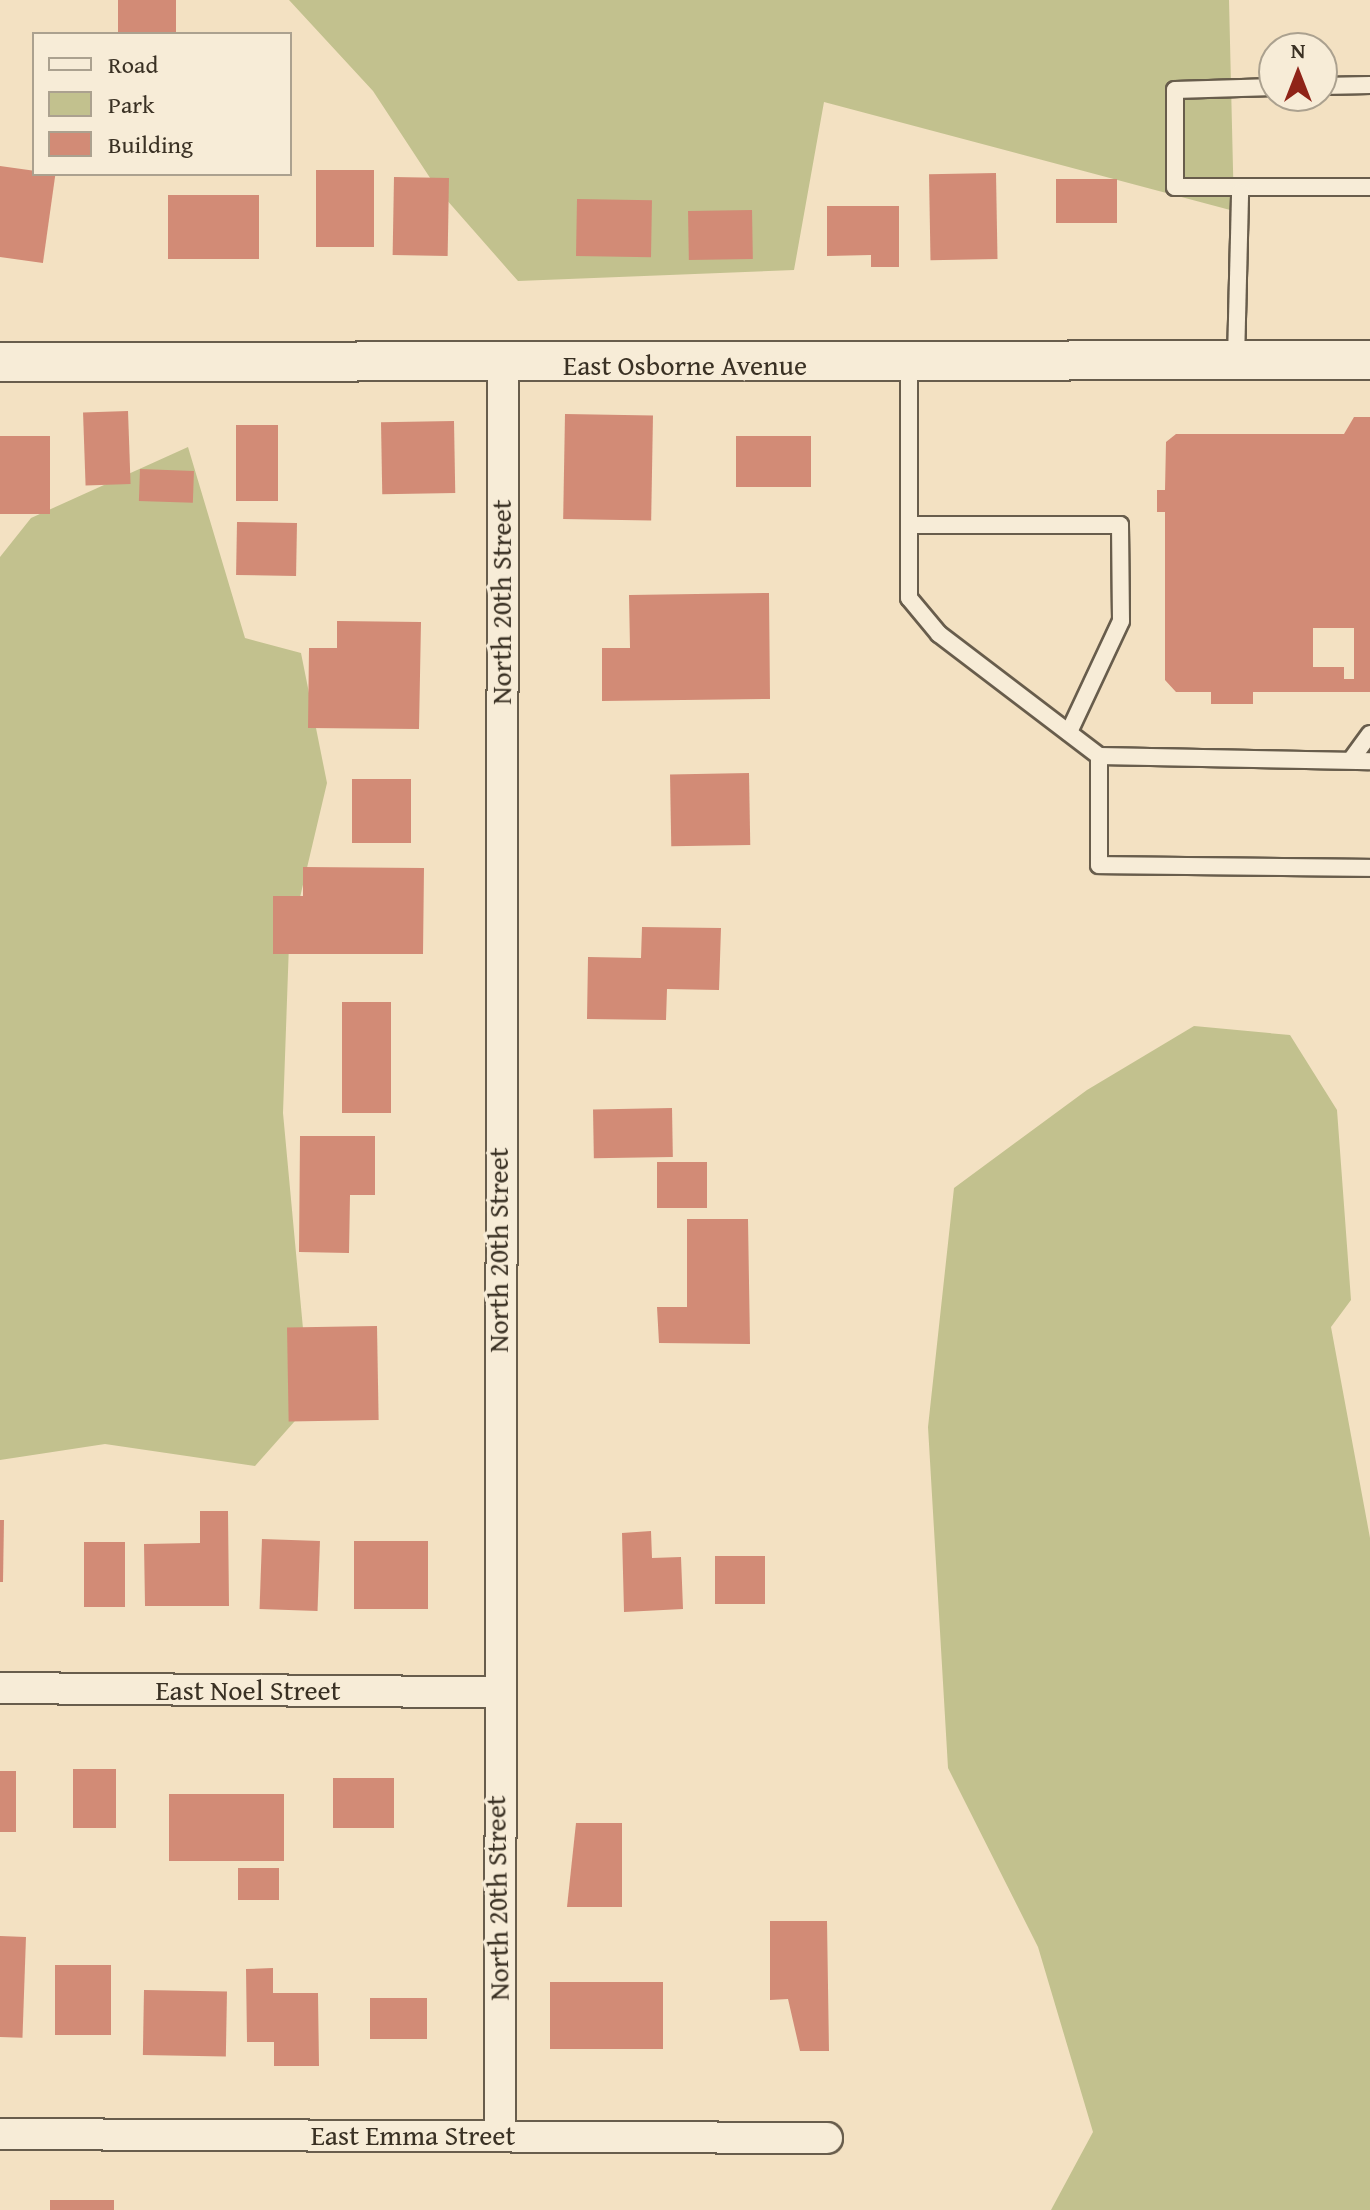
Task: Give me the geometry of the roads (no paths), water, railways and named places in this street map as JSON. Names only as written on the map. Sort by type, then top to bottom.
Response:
[{"type":"street","name":"East Osborne Avenue","points":[[0,362],[503,366],[1370,360]]},
{"type":"street","name":"North 20th Street","points":[[500,2135],[495,1692],[503,366]]},
{"type":"street","name":"East Noel Street","points":[[0,1688],[495,1692]]},
{"type":"street","name":"East Emma Street","points":[[0,2134],[827,2138]]},
{"type":"lane","points":[[1338,86],[1370,85]]},
{"type":"lane","points":[[1258,87],[1175,90],[1175,187],[1240,192],[1370,187]]},
{"type":"lane","points":[[1236,361],[1240,192]]},
{"type":"lane","points":[[909,363],[909,598],[939,634],[1099,756],[1370,761]]},
{"type":"lane","points":[[909,525],[1120,525],[1121,621],[1069,732]]},
{"type":"lane","points":[[1351,760],[1370,734]]},
{"type":"lane","points":[[1099,756],[1099,865],[1370,868]]}]
